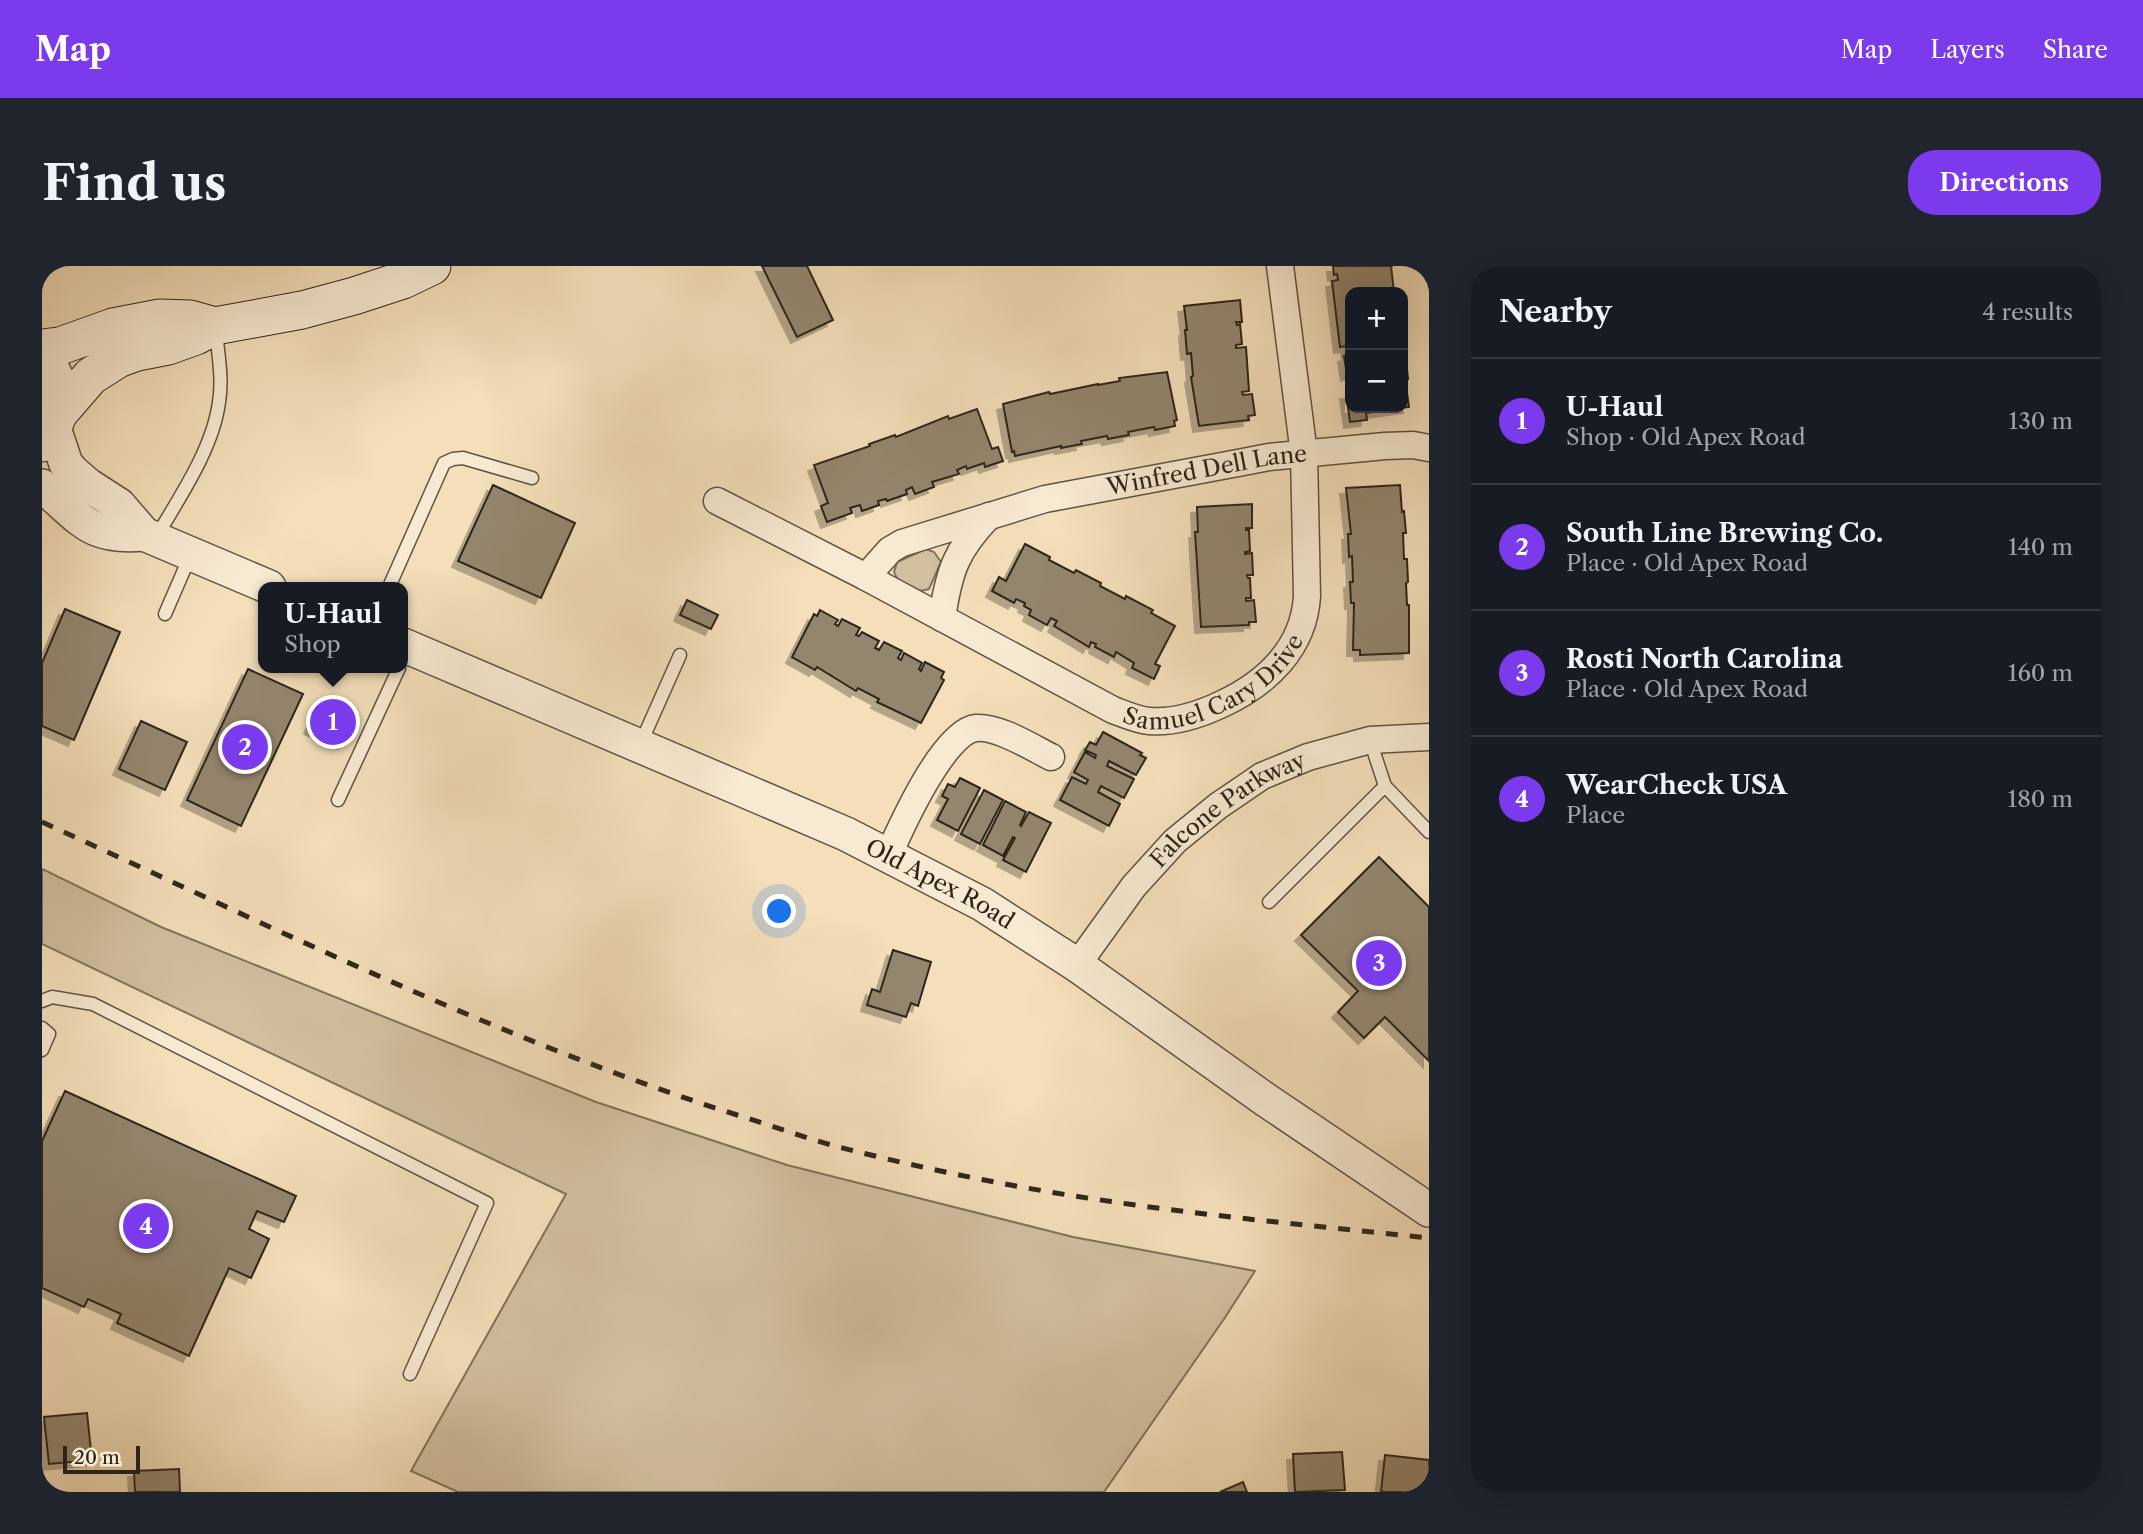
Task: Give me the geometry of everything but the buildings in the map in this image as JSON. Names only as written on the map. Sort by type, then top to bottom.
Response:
[{"type":"main road","points":[[52,428],[91,376],[118,359],[177,343],[215,326],[302,310],[354,296],[403,280],[432,266]]},
{"type":"main road","points":[[42,348],[60,346],[113,327],[160,318],[190,319],[215,326]]},
{"type":"main road","points":[[42,359],[55,377],[60,394],[52,428]]},
{"type":"street","name":"Samuel Cary Drive","points":[[717,501],[1128,716],[1164,722],[1210,710],[1257,685],[1278,666],[1299,634],[1306,614],[1304,454],[1280,266]]},
{"type":"street","points":[[52,428],[66,464],[73,472],[119,505],[149,537]]},
{"type":"street","name":"Winfred Dell Lane","points":[[866,577],[890,550],[902,543],[1045,499],[1238,463],[1304,454],[1384,446],[1413,445],[1429,448]]},
{"type":"street","points":[[42,485],[85,524],[99,531],[112,535],[149,537],[258,582]]},
{"type":"street","points":[[942,618],[956,560],[968,537],[989,516]]},
{"type":"street","name":"Old Apex Road","points":[[408,656],[640,745],[889,854],[982,904],[1077,965],[1266,1100],[1429,1210]]},
{"type":"street","points":[[889,854],[930,773],[962,733],[974,728],[994,730],[1051,757]]},
{"type":"street","name":"Falcone Parkway","points":[[1077,965],[1134,886],[1174,841],[1217,806],[1262,776],[1308,757],[1370,740],[1429,737]]},
{"type":"lane","points":[[149,537],[202,455],[214,426],[220,400],[215,326]]},
{"type":"lane","points":[[391,582],[444,463],[453,458],[463,458],[532,478]]},
{"type":"lane","points":[[165,614],[191,554]]},
{"type":"lane","points":[[640,745],[680,655]]},
{"type":"lane","points":[[338,800],[395,673]]},
{"type":"lane","points":[[1370,740],[1385,786],[1429,832]]},
{"type":"lane","points":[[1269,902],[1385,786]]},
{"type":"lane","points":[[42,1001],[52,997],[93,1004],[487,1203],[410,1374]]},
{"type":"lane","points":[[42,1028],[49,1034],[42,1050]]},
{"type":"shaded area","points":[[926,549],[934,552],[941,562],[929,589],[912,590],[900,582],[894,572],[897,562]]},
{"type":"shaded area","points":[[42,869],[161,927],[596,1102],[787,1165],[1073,1237],[1255,1271],[1104,1492],[458,1492],[411,1471],[566,1194],[42,944]]},
{"type":"railway","points":[[42,822],[385,979],[559,1052],[648,1085],[823,1142],[931,1169],[1061,1194],[1219,1216],[1429,1238]]},
{"type":"place","name":"U-Haul","points":[[333,722]]},
{"type":"place","name":"South Line Brewing Co.","points":[[245,747]]},
{"type":"place","name":"Rosti North Carolina","points":[[1379,963]]},
{"type":"place","name":"WearCheck USA","points":[[146,1226]]}]
